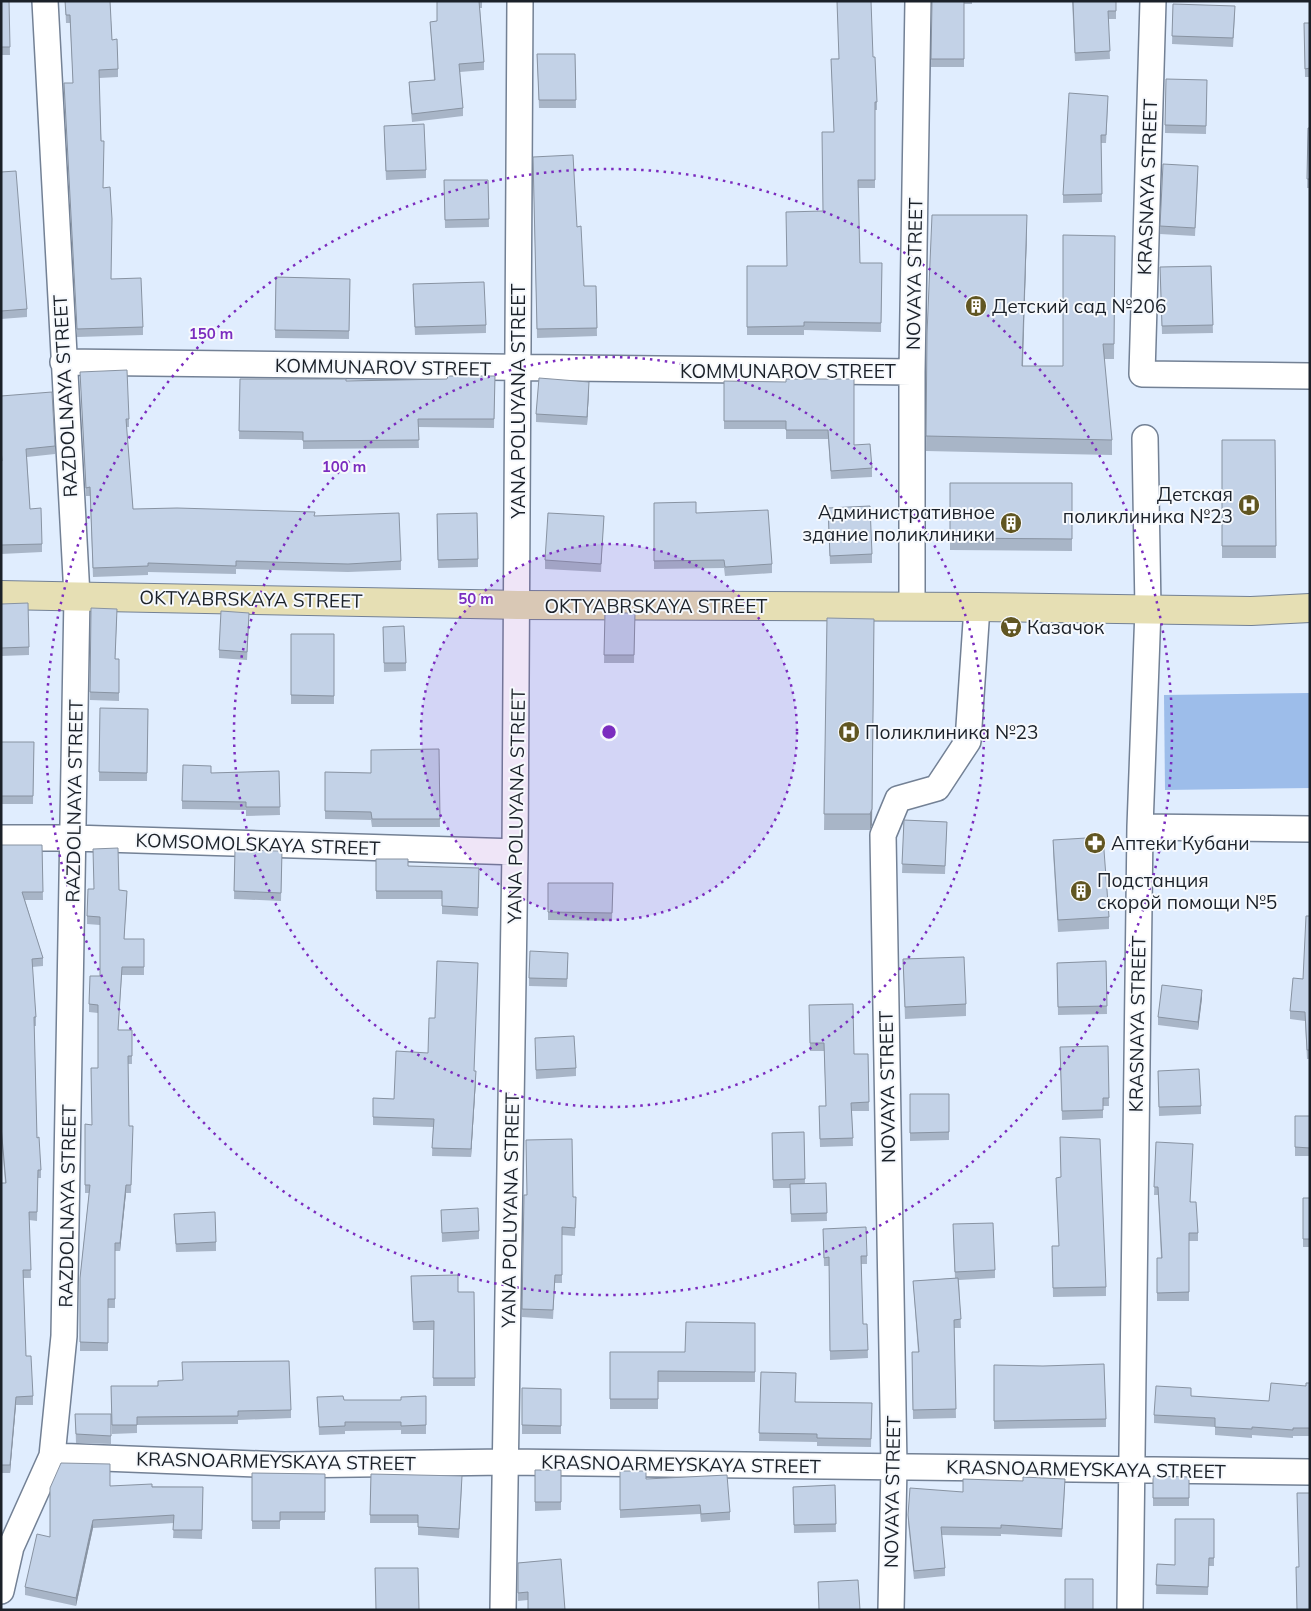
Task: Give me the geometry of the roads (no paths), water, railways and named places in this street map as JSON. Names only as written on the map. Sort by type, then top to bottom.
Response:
[{"type":"street","name":"RAZDOLNAYA STREET","points":[[1,1591],[6,1546],[52,1456],[64,1336],[77,596],[45,1]]},
{"type":"street","name":"YANA POLUYANA STREET","points":[[503,1610],[518,605],[517,369],[520,1]]},
{"type":"street","name":"NOVAYA STREET","points":[[912,607],[912,372],[918,1]]},
{"type":"street","name":"KRASNAYA STREET","points":[[1153,1],[1142,374],[1310,376]]},
{"type":"street","name":"KOMMUNAROV STREET","points":[[63,362],[517,369],[912,372]]},
{"type":"street","name":"KRASNAYA STREET","points":[[1130,1610],[1130,1469],[1140,827],[1148,609],[1145,438]]},
{"type":"street","name":"OKTYABRSKAYA STREET","points":[[1,595],[518,605],[977,607],[1251,611],[1310,608]]},
{"type":"street","name":"NOVAYA STREET","points":[[891,1610],[894,1466],[883,835],[898,799],[938,788],[968,741],[977,607]]},
{"type":"street","points":[[1140,827],[1310,829]]},
{"type":"street","name":"KOMSOMOLSKAYA STREET","points":[[1,838],[73,838],[515,852]]},
{"type":"street","name":"KRASNOARMEYSKAYA STREET","points":[[52,1456],[284,1465],[506,1462],[1310,1472]]},
{"type":"place","name":"Детский сад №206","points":[[976,306]]},
{"type":"place","name":"Детская поликлиника №23","points":[[1249,505]]},
{"type":"place","name":"Административное здание поликлиники","points":[[1011,523]]},
{"type":"place","name":"Казачок","points":[[1011,627]]},
{"type":"place","name":"Поликлиника №23","points":[[849,732]]},
{"type":"place","name":"Аптеки Кубани","points":[[1095,843]]},
{"type":"place","name":"Подстанция скорой помощи №5","points":[[1081,891]]}]
